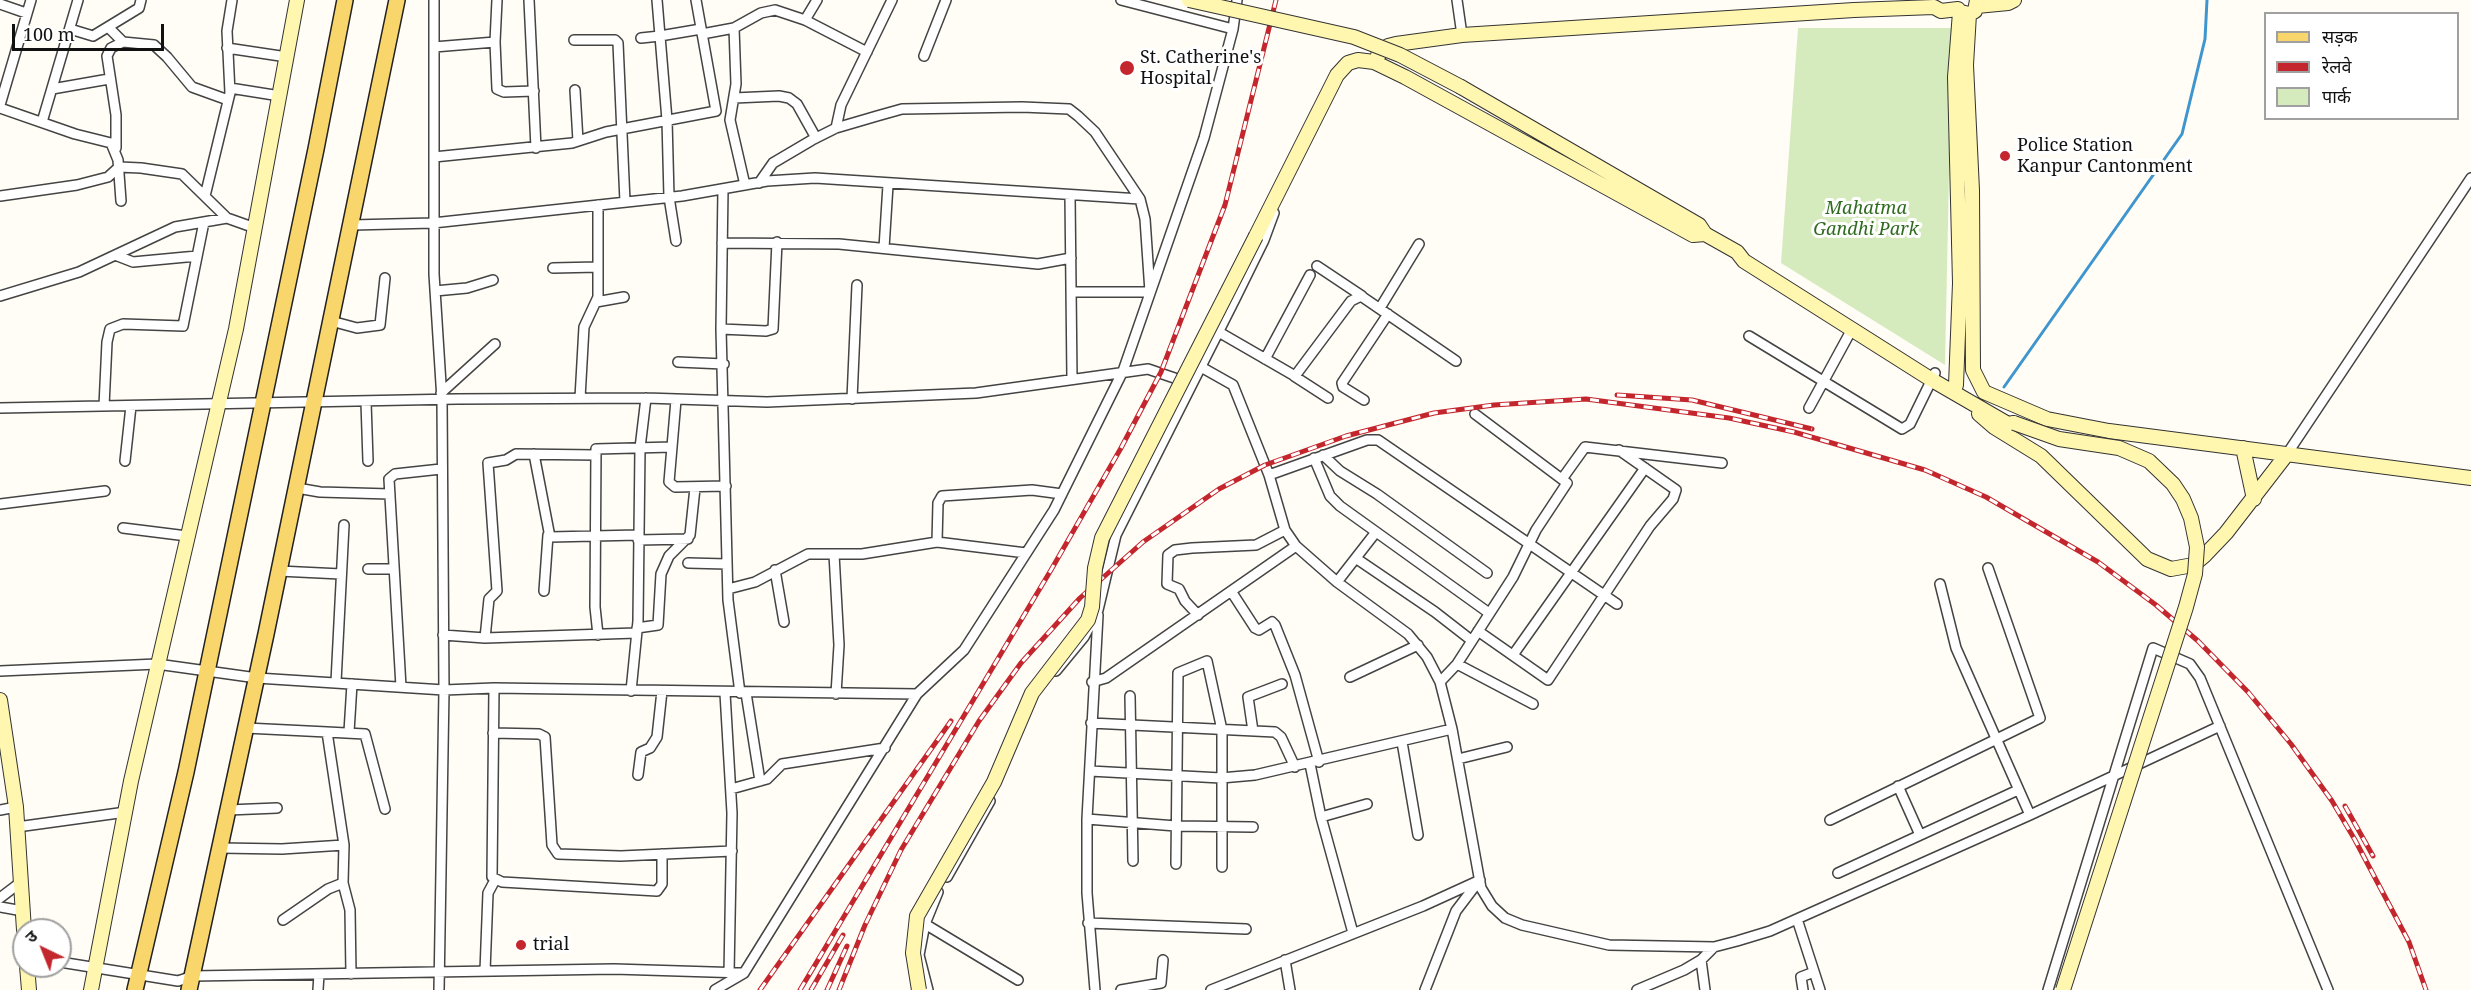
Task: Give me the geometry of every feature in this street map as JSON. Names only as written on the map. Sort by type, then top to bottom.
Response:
[{"type":"main road","points":[[135,990],[207,671],[345,0]]},
{"type":"main road","points":[[191,983],[297,488],[397,0]]},
{"type":"street","points":[[31,0],[0,106],[42,122],[106,140],[116,148]]},
{"type":"street","points":[[42,122],[78,0]]},
{"type":"street","points":[[70,28],[89,36],[109,28],[139,9],[141,0]]},
{"type":"street","points":[[205,196],[230,88],[227,48],[232,0]]},
{"type":"street","points":[[91,990],[157,664],[218,405],[255,228],[297,0]]},
{"type":"street","points":[[434,0],[433,223],[442,396],[444,690],[439,990]]},
{"type":"street","points":[[497,0],[495,42],[498,91],[534,91]]},
{"type":"street","points":[[529,0],[536,148]]},
{"type":"street","points":[[657,0],[667,120],[669,197],[676,241]]},
{"type":"street","points":[[434,157],[536,148],[716,111],[696,0]]},
{"type":"street","points":[[805,20],[817,0]]},
{"type":"street","points":[[836,128],[841,105],[892,0]]},
{"type":"street","points":[[924,56],[946,0]]},
{"type":"street","points":[[1120,0],[1233,29]]},
{"type":"street","points":[[1189,0],[1354,37],[1400,54],[1699,225],[1705,234],[1737,252],[1744,261],[1852,329],[1954,388],[1986,402],[2047,419],[2109,431],[2471,478]]},
{"type":"street","points":[[715,990],[744,973],[917,694],[964,651],[1062,494],[1123,371],[1204,138],[1233,29],[1236,0]]},
{"type":"street","points":[[1457,0],[1462,35]]},
{"type":"street","points":[[1374,62],[1388,46],[1462,35],[1854,10],[1934,7],[1941,11],[1965,6],[2008,3],[2014,0]]},
{"type":"street","points":[[0,4],[26,13]]},
{"type":"street","points":[[1965,6],[1955,48],[1963,131],[1973,370],[1986,402],[2008,424],[2014,423],[2059,439],[2119,448],[2149,461],[2168,478],[2183,499],[2196,534],[2198,560],[2192,585],[2063,990]]},
{"type":"street","points":[[641,38],[734,28],[761,13],[775,9],[805,20],[867,52]]},
{"type":"street","points":[[109,28],[123,42]]},
{"type":"street","points":[[734,28],[736,75],[729,120],[745,185]]},
{"type":"street","points":[[574,40],[615,40],[618,43],[625,202]]},
{"type":"street","points":[[121,201],[115,108],[109,79],[108,52],[123,42],[154,45],[192,87],[228,100]]},
{"type":"street","points":[[434,47],[495,42]]},
{"type":"street","points":[[227,48],[287,57]]},
{"type":"street","points":[[919,990],[914,952],[917,916],[994,782],[1032,693],[1088,620],[1092,607],[1095,568],[1102,538],[1337,75],[1348,63],[1359,60],[1374,62],[1694,235],[1705,234]]},
{"type":"street","points":[[52,89],[109,79]]},
{"type":"street","points":[[230,88],[280,96]]},
{"type":"street","points":[[575,90],[578,141]]},
{"type":"street","points":[[734,98],[779,96],[789,98],[797,104],[816,138]]},
{"type":"street","points":[[759,183],[773,163],[816,138],[836,128],[902,109],[976,107],[1069,109],[1095,132],[1140,199],[1145,219],[1150,292]]},
{"type":"street","points":[[1963,131],[1960,283],[1954,388],[1994,427],[2041,456],[2132,547],[2160,566],[2171,569],[2193,565],[2226,533],[2254,499],[2287,454],[2471,178]]},
{"type":"street","points":[[0,196],[77,185],[108,177],[119,167],[182,174],[227,218],[255,228]]},
{"type":"street","points":[[352,225],[433,223],[815,178],[888,185],[1140,199]]},
{"type":"street","points":[[884,248],[888,185]]},
{"type":"street","points":[[1095,990],[1088,923],[1087,819],[1092,682],[1098,610],[1116,535],[1264,240],[1283,185]]},
{"type":"street","points":[[723,189],[721,329],[724,364],[728,589],[759,781]]},
{"type":"street","points":[[1070,196],[1073,292],[1072,379]]},
{"type":"street","points":[[580,399],[584,327],[596,302],[598,205]]},
{"type":"street","points":[[0,296],[79,272],[175,227],[227,218]]},
{"type":"street","points":[[104,406],[107,342],[110,329],[123,324],[182,327],[204,222]]},
{"type":"street","points":[[722,243],[777,242],[884,248],[1038,264],[1071,258]]},
{"type":"street","points":[[721,329],[766,332],[773,329],[777,242]]},
{"type":"street","points":[[1364,400],[1343,387],[1342,383],[1384,311],[1419,244]]},
{"type":"street","points":[[1737,252],[1747,253],[1934,377]]},
{"type":"street","points":[[115,255],[133,262],[197,256]]},
{"type":"street","points":[[1317,266],[1456,361]]},
{"type":"street","points":[[553,268],[598,267]]},
{"type":"street","points":[[1265,359],[1310,275]]},
{"type":"street","points":[[331,321],[357,328],[380,326],[385,279]]},
{"type":"street","points":[[435,291],[467,288],[493,280]]},
{"type":"street","points":[[852,399],[857,285]]},
{"type":"street","points":[[1073,292],[1150,292]]},
{"type":"street","points":[[596,302],[624,297]]},
{"type":"street","points":[[1294,376],[1299,374],[1354,297],[1365,298]]},
{"type":"street","points":[[1809,408],[1852,329]]},
{"type":"street","points":[[1217,331],[1328,398]]},
{"type":"street","points":[[1749,336],[1902,429],[1910,424],[1934,377]]},
{"type":"street","points":[[442,396],[495,344]]},
{"type":"street","points":[[678,362],[724,364]]},
{"type":"street","points":[[1200,367],[1233,384],[1269,476],[1285,530],[1296,546],[1337,582],[1408,634],[1418,645],[1440,682],[1458,759],[1481,888],[1492,906],[1505,918],[1522,925],[1609,945],[1714,947],[1770,931],[2030,815],[2220,726]]},
{"type":"street","points":[[0,408],[314,404],[442,396],[646,398],[725,402],[852,399],[976,393],[1148,369],[1192,384]]},
{"type":"street","points":[[631,691],[637,631],[640,448],[646,398]]},
{"type":"street","points":[[676,400],[670,484],[695,488],[726,486]]},
{"type":"street","points":[[366,402],[368,461]]},
{"type":"street","points":[[124,461],[131,406]]},
{"type":"street","points":[[1440,682],[1457,664],[1513,577],[1530,543],[1567,483],[1476,414]]},
{"type":"street","points":[[1269,476],[1367,440],[1378,440],[1617,604]]},
{"type":"street","points":[[598,634],[595,537],[596,449],[672,447]]},
{"type":"street","points":[[1562,479],[1585,447],[1722,464]]},
{"type":"street","points":[[2243,448],[2254,499]]},
{"type":"street","points":[[1478,631],[1548,680],[1650,526],[1673,499],[1676,490],[1619,450]]},
{"type":"street","points":[[485,638],[489,598],[497,591],[488,464],[516,454],[596,455]]},
{"type":"street","points":[[534,454],[548,536],[544,591]]},
{"type":"street","points":[[1319,456],[1330,496],[1489,613]]},
{"type":"street","points":[[1319,456],[1377,494],[1487,573]]},
{"type":"street","points":[[1513,655],[1570,571],[1645,468]]},
{"type":"street","points":[[401,687],[389,479],[392,475],[441,469]]},
{"type":"street","points":[[297,488],[320,492],[390,494]]},
{"type":"street","points":[[443,635],[485,638],[598,634],[637,631],[658,625],[663,567],[669,556],[688,539],[692,529],[695,488]]},
{"type":"street","points":[[937,542],[938,503],[942,496],[1032,490],[1062,494]]},
{"type":"street","points":[[0,504],[105,491]]},
{"type":"street","points":[[336,682],[344,525]]},
{"type":"street","points":[[123,528],[187,536]]},
{"type":"street","points":[[1198,615],[1185,601],[1179,589],[1167,584],[1168,555],[1175,550],[1256,544],[1285,530]]},
{"type":"street","points":[[1337,582],[1376,532]]},
{"type":"street","points":[[548,536],[555,538],[688,539]]},
{"type":"street","points":[[728,589],[755,582],[808,554],[862,554],[937,542],[1026,554]]},
{"type":"street","points":[[1092,682],[1106,678],[1296,546]]},
{"type":"street","points":[[834,554],[839,645],[836,694]]},
{"type":"street","points":[[1357,559],[1435,612],[1471,640]]},
{"type":"street","points":[[688,563],[727,564]]},
{"type":"street","points":[[1830,820],[2040,718],[1988,568]]},
{"type":"street","points":[[368,569],[394,569]]},
{"type":"street","points":[[775,570],[784,622]]},
{"type":"street","points":[[279,571],[341,574]]},
{"type":"street","points":[[1940,584],[1956,648],[1994,739],[2030,815]]},
{"type":"street","points":[[1231,591],[1257,630],[1271,623],[1275,625],[1295,675],[1314,763],[1321,817],[1353,933]]},
{"type":"street","points":[[928,990],[920,955],[925,924],[934,899],[978,825],[1013,756],[1028,715],[1042,687],[1084,637],[1098,610]]},
{"type":"street","points":[[1350,677],[1418,645]]},
{"type":"street","points":[[2048,990],[2153,648],[2190,664],[2200,678],[2328,990]]},
{"type":"street","points":[[1176,864],[1178,673],[1207,661],[1222,730],[1222,867]]},
{"type":"street","points":[[0,671],[157,664],[257,678],[444,690],[494,688],[917,694]]},
{"type":"street","points":[[1457,664],[1533,704]]},
{"type":"street","points":[[349,732],[352,684]]},
{"type":"street","points":[[1253,731],[1248,697],[1282,684]]},
{"type":"street","points":[[494,688],[491,872],[495,880]]},
{"type":"street","points":[[638,775],[641,752],[650,748],[657,737],[662,691]]},
{"type":"street","points":[[725,693],[732,851],[729,973]]},
{"type":"street","points":[[1130,696],[1133,861]]},
{"type":"street","points":[[0,700],[16,807],[23,918]]},
{"type":"street","points":[[1091,723],[1178,730],[1278,733],[1295,767]]},
{"type":"street","points":[[246,728],[360,732],[368,740],[385,809]]},
{"type":"street","points":[[1090,771],[1221,778],[1314,763],[1452,729]]},
{"type":"street","points":[[327,732],[344,845],[343,883],[350,910],[351,974]]},
{"type":"street","points":[[493,733],[539,734],[545,737],[554,852],[621,856],[732,851]]},
{"type":"street","points":[[1402,742],[1418,835]]},
{"type":"street","points":[[731,789],[769,778],[780,764],[885,747]]},
{"type":"street","points":[[1458,759],[1508,747]]},
{"type":"street","points":[[1898,786],[1920,835]]},
{"type":"street","points":[[1838,873],[2018,790]]},
{"type":"street","points":[[1321,817],[1367,804]]},
{"type":"street","points":[[0,810],[16,807]]},
{"type":"street","points":[[228,810],[277,808]]},
{"type":"street","points":[[17,827],[126,812]]},
{"type":"street","points":[[1087,819],[1176,826],[1253,827]]},
{"type":"street","points":[[220,848],[282,849],[344,845]]},
{"type":"street","points":[[495,880],[657,891],[662,884],[662,854]]},
{"type":"street","points":[[484,971],[488,893],[495,880]]},
{"type":"street","points":[[1211,990],[1480,880]]},
{"type":"street","points":[[1425,990],[1456,911],[1480,880]]},
{"type":"street","points":[[0,898],[21,882]]},
{"type":"street","points":[[283,920],[328,889],[343,883]]},
{"type":"street","points":[[0,907],[23,911]]},
{"type":"street","points":[[1797,919],[1820,990]]},
{"type":"street","points":[[1088,923],[1246,929]]},
{"type":"street","points":[[925,924],[1018,980]]},
{"type":"street","points":[[1636,990],[1701,960],[1714,947]]},
{"type":"street","points":[[1121,990],[1161,983],[1163,960]]},
{"type":"street","points":[[1285,960],[1290,990]]},
{"type":"street","points":[[1701,960],[1705,990]]},
{"type":"street","points":[[72,964],[191,983],[319,974],[484,971],[614,969],[744,973]]},
{"type":"street","points":[[1803,990],[1801,977],[1814,972]]},
{"type":"street","points":[[318,990],[319,974]]},
{"type":"green space","name":"Mahatma Gandhi Park","points":[[1798,28],[1952,28],[1945,365],[1781,263]]},
{"type":"waterway","points":[[2004,387],[2182,134],[2205,39],[2207,0]]},
{"type":"railway","points":[[800,990],[1051,570],[1121,448],[1161,372],[1225,205],[1276,0]]},
{"type":"railway","points":[[1617,395],[1692,400],[1812,429]]},
{"type":"railway","points":[[839,990],[865,925],[901,850],[979,721],[1021,663],[1080,598],[1143,542],[1219,489],[1265,465],[1346,436],[1434,413],[1494,405],[1586,399],[1729,418],[1794,432],[1925,470],[1986,497],[2098,562],[2156,605],[2198,641],[2248,692],[2291,744],[2332,801],[2355,840],[2409,942],[2426,990]]},
{"type":"railway","points":[[760,990],[951,721]]},
{"type":"railway","points":[[2345,806],[2373,856]]},
{"type":"railway","points":[[811,990],[843,935]]},
{"type":"railway","points":[[827,990],[847,946]]},
{"type":"place","name":"St. Catherine's Hospital","points":[[1127,68]]},
{"type":"place","name":"Police Station Kanpur Cantonment","points":[[2005,156]]},
{"type":"place","name":"trial","points":[[521,945]]}]
